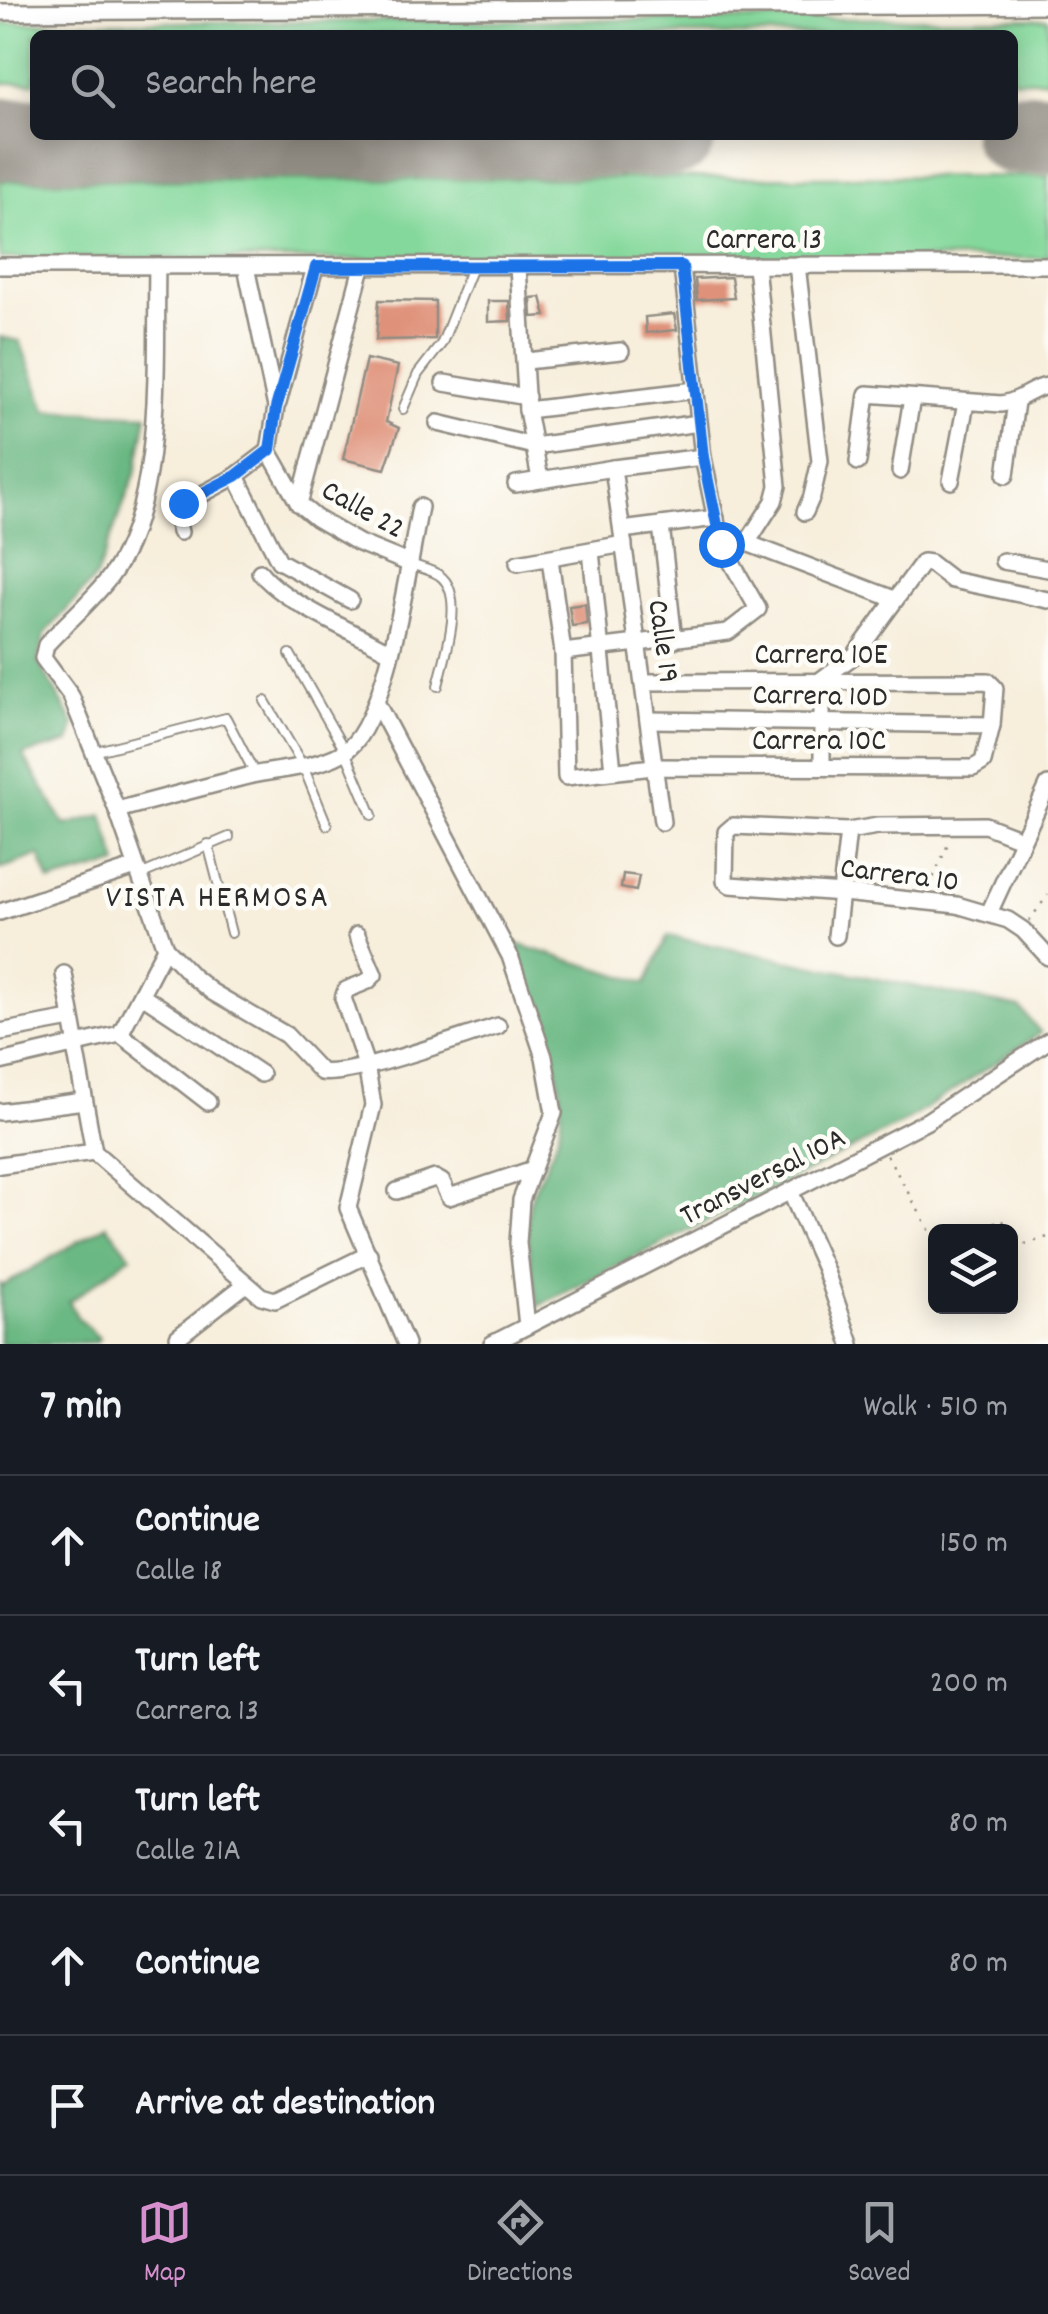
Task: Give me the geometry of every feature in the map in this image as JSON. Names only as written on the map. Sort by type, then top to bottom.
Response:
[{"type":"street","points":[[0,12],[520,5],[1048,6]]},
{"type":"street","points":[[747,542],[774,501],[778,486],[756,265]]},
{"type":"street","points":[[797,265],[820,461],[805,512]]},
{"type":"street","name":"Carrera 13","points":[[0,266],[1048,265]]},
{"type":"street","points":[[157,266],[154,424],[137,518],[110,577],[46,644],[44,658],[71,696],[118,810],[166,948],[212,992],[286,1035],[315,1069],[333,1073],[498,1026]]},
{"type":"street","points":[[518,266],[527,403],[540,480]]},
{"type":"street","points":[[550,559],[564,652],[728,632],[758,610],[758,604],[723,552],[717,525],[703,457],[682,266]]},
{"type":"street","points":[[246,267],[276,408]]},
{"type":"street","points":[[180,532],[175,513],[178,507],[236,476],[270,450],[276,408],[316,267]]},
{"type":"street","points":[[299,504],[362,267]]},
{"type":"street","points":[[526,361],[621,351]]},
{"type":"street","points":[[444,383],[527,403],[696,390]]},
{"type":"street","points":[[858,462],[867,394],[966,403],[1016,402],[1048,386]]},
{"type":"street","points":[[900,471],[912,398]]},
{"type":"street","points":[[1006,475],[1016,402]]},
{"type":"street","points":[[952,481],[966,403]]},
{"type":"street","points":[[438,423],[534,446],[699,424]]},
{"type":"street","name":"Calle 22","points":[[270,450],[299,504],[334,530],[408,563]]},
{"type":"street","points":[[516,484],[703,457]]},
{"type":"street","name":"Calle 19","points":[[613,468],[662,822]]},
{"type":"street","points":[[236,476],[279,561],[350,600]]},
{"type":"street","points":[[118,810],[255,774],[303,766],[345,751],[376,702],[420,507]]},
{"type":"street","points":[[518,562],[591,550],[661,525],[717,525],[747,542],[894,599]]},
{"type":"street","points":[[661,525],[674,640]]},
{"type":"street","points":[[591,550],[614,771]]},
{"type":"street","points":[[822,766],[822,679],[855,655],[919,565],[926,562],[952,580],[1048,600]]},
{"type":"street","points":[[1003,562],[1048,569]]},
{"type":"street","points":[[260,572],[301,604],[390,652]]},
{"type":"street","name":"Carrera 10C","points":[[564,652],[566,777],[653,767],[972,768],[982,762],[992,725]]},
{"type":"street","name":"Carrera 10E","points":[[643,682],[988,681],[995,688],[992,725]]},
{"type":"street","points":[[376,702],[510,956],[544,1057],[554,1114],[522,1200],[518,1243],[528,1326]]},
{"type":"street","name":"Carrera 10D","points":[[648,720],[992,725]]},
{"type":"street","points":[[990,912],[1048,785]]},
{"type":"street","points":[[836,936],[848,831],[878,826],[994,826],[1021,839]]},
{"type":"street","name":"Carrera 10","points":[[848,831],[728,828],[725,880],[730,886],[843,892],[990,912],[1023,930],[1048,957]]},
{"type":"street","points":[[0,912],[138,871]]},
{"type":"street","points":[[357,935],[374,975],[346,990],[343,998],[366,1065],[373,1105],[348,1201],[352,1220],[406,1344]]},
{"type":"street","points":[[0,1062],[120,1034],[166,948]]},
{"type":"street","points":[[64,974],[94,1152],[268,1300],[368,1254]]},
{"type":"street","points":[[142,995],[260,1074]]},
{"type":"street","points":[[0,1032],[71,1018]]},
{"type":"street","points":[[120,1034],[208,1102]]},
{"type":"street","name":"Transversal 10A","points":[[492,1344],[512,1340],[528,1326],[927,1121],[1048,1040]]},
{"type":"street","points":[[0,1112],[84,1101]]},
{"type":"street","points":[[0,1165],[94,1152]]},
{"type":"street","points":[[397,1190],[435,1178],[442,1182],[449,1197],[533,1170]]},
{"type":"street","points":[[790,1192],[852,1344]]},
{"type":"street","points":[[178,1337],[246,1284]]},
{"type":"lane","points":[[403,409],[418,374],[442,343],[472,267]]},
{"type":"lane","points":[[408,563],[442,577],[452,594],[454,610],[438,686]]},
{"type":"lane","points":[[290,654],[345,751],[372,815]]},
{"type":"lane","points":[[266,701],[303,766],[326,825]]},
{"type":"lane","points":[[93,752],[226,718],[255,774]]},
{"type":"lane","points":[[138,871],[229,837]]},
{"type":"lane","points":[[208,844],[232,933]]},
{"type":"path","points":[[922,902],[957,826]]},
{"type":"path","points":[[1023,930],[1048,895]]},
{"type":"path","points":[[882,1145],[928,1228]]},
{"type":"path","points":[[1018,1236],[1026,1244],[1048,1237]]},
{"type":"green space","points":[[1048,18],[1048,80],[1018,80],[1018,30],[30,30],[30,83],[0,83],[0,23]]},
{"type":"green space","points":[[1048,176],[1048,258],[0,258],[0,181]]},
{"type":"green space","points":[[0,337],[20,341],[46,410],[147,415],[137,469],[96,577],[45,634],[38,661],[74,724],[70,742],[23,755],[65,825],[103,815],[118,864],[50,882],[39,855],[0,869]]},
{"type":"green space","points":[[668,936],[1020,1008],[1041,1033],[905,1122],[538,1306],[529,1244],[529,1206],[557,1137],[560,1090],[544,1025],[510,942],[646,983]]},
{"type":"green space","points":[[107,1225],[131,1256],[69,1302],[78,1318],[99,1338],[97,1342],[0,1344],[0,1284]]},
{"type":"building","points":[[731,277],[734,298],[697,300],[695,279]]},
{"type":"building","points":[[541,297],[546,316],[532,317],[531,298]]},
{"type":"building","points":[[379,300],[435,301],[435,339],[376,340]]},
{"type":"building","points":[[488,301],[509,301],[510,321],[488,322]]},
{"type":"building","points":[[674,314],[677,330],[646,333],[645,317]]},
{"type":"building","points":[[366,359],[398,366],[386,422],[399,428],[385,469],[343,459]]},
{"type":"building","points":[[585,604],[587,624],[572,626],[569,606]]},
{"type":"building","points":[[623,874],[639,876],[636,891],[621,888]]},
{"type":"runway","points":[[1018,133],[1048,133]]},
{"type":"runway","points":[[0,139],[30,139]]},
{"type":"district","name":"VISTA HERMOSA","points":[[218,895]]},
{"type":"route","points":[[183,503],[236,476],[270,450],[276,408],[316,267],[682,266],[703,457],[721,544]]}]
